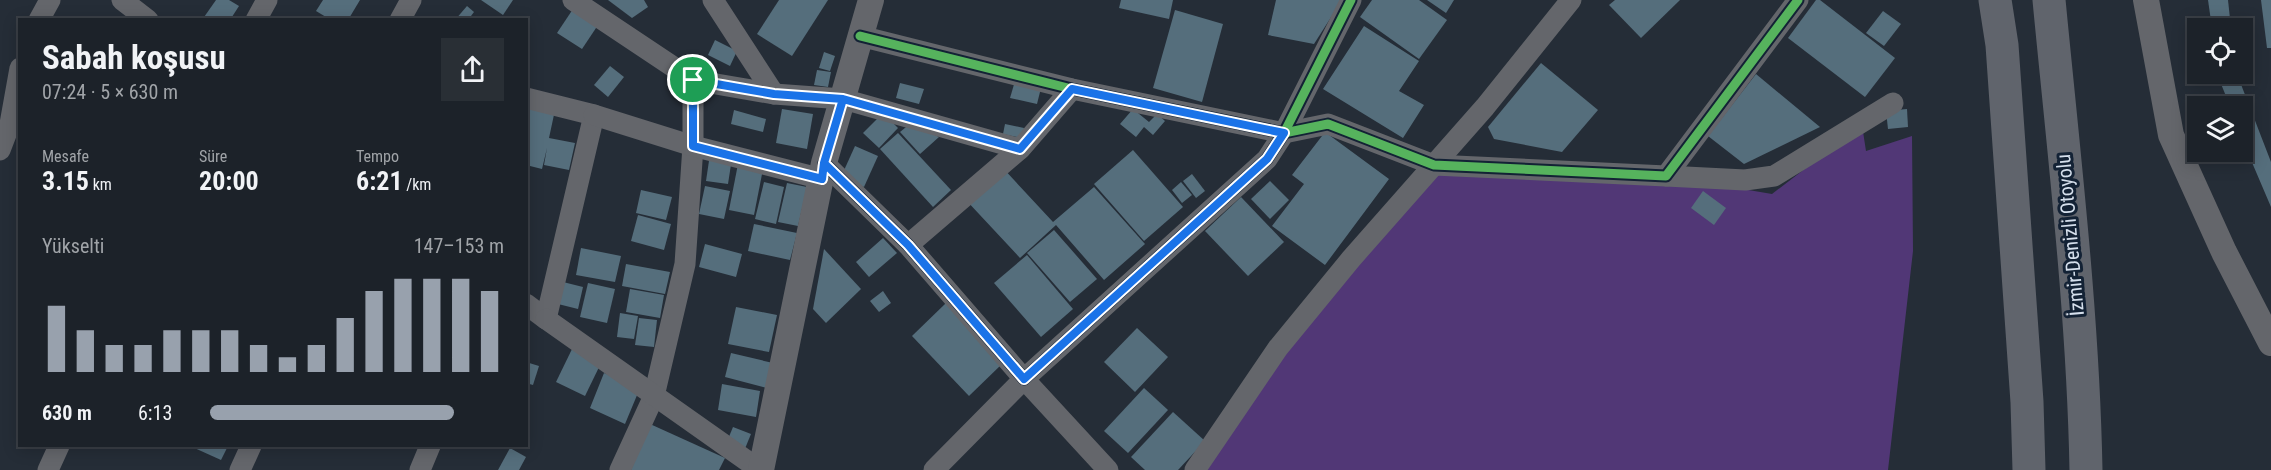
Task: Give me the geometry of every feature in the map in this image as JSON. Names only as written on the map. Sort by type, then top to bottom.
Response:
[{"type":"highway","points":[[1995,0],[2003,57],[2027,402],[2029,470]]},
{"type":"highway","name":"İzmir-Denizli Otoyolu","points":[[2049,0],[2071,234],[2086,470]]},
{"type":"street","points":[[40,18],[50,0]]},
{"type":"street","points":[[122,0],[145,18]]},
{"type":"street","points":[[257,18],[267,0]]},
{"type":"street","points":[[401,18],[411,0]]},
{"type":"street","points":[[573,0],[693,80],[774,94],[843,99],[1020,149]]},
{"type":"street","points":[[713,0],[774,94]]},
{"type":"street","points":[[528,306],[760,470],[823,171],[871,0]]},
{"type":"street","points":[[934,470],[1024,379],[1267,159],[1284,133],[1351,0]]},
{"type":"street","points":[[1196,470],[1278,348],[1351,259],[1485,107],[1571,0]]},
{"type":"street","points":[[1666,176],[1798,0]]},
{"type":"street","points":[[2146,0],[2171,135],[2224,252],[2271,343]]},
{"type":"street","points":[[860,36],[1072,89],[1284,133],[1328,124],[1434,165],[1755,180],[1774,176],[1893,103]]},
{"type":"street","points":[[0,150],[10,124],[18,79]]},
{"type":"street","points":[[620,470],[654,396],[685,264],[693,146],[693,80]]},
{"type":"street","points":[[908,245],[1020,149],[1072,89]]},
{"type":"street","points":[[528,98],[594,115],[693,146],[823,171],[908,245],[1024,379],[1108,470]]},
{"type":"street","points":[[546,319],[594,115]]},
{"type":"street","points":[[48,470],[59,447]]},
{"type":"street","points":[[240,470],[251,447]]},
{"type":"street","points":[[420,470],[430,447]]},
{"type":"shaded area","points":[[1862,125],[1866,151],[1912,136],[1913,251],[1888,470],[1195,470],[1434,165],[1666,176],[1772,194]]},
{"type":"building","points":[[216,0],[229,0],[239,6],[231,18],[203,18]]},
{"type":"building","points":[[323,0],[360,0],[349,18],[328,18],[316,11]]},
{"type":"building","points":[[481,0],[513,0],[503,15]]},
{"type":"building","points":[[608,0],[644,0],[648,7],[632,18]]},
{"type":"building","points":[[779,0],[828,0],[792,56],[757,34]]},
{"type":"building","points":[[1121,0],[1173,0],[1169,19],[1119,8]]},
{"type":"building","points":[[1276,0],[1342,0],[1314,44],[1268,35]]},
{"type":"building","points":[[1372,0],[1419,0],[1447,20],[1419,59],[1360,17]]},
{"type":"building","points":[[1427,0],[1454,0],[1446,13]]},
{"type":"building","points":[[1615,0],[1680,0],[1641,38],[1609,5]]},
{"type":"building","points":[[1816,0],[1820,0],[1895,58],[1865,97],[1788,38]]},
{"type":"building","points":[[2208,0],[2228,0],[2230,18],[2211,18]]},
{"type":"building","points":[[2261,0],[2271,0],[2271,48],[2267,48]]},
{"type":"building","points":[[467,6],[474,12],[470,18],[457,18]]},
{"type":"building","points":[[573,9],[598,25],[582,49],[557,33]]},
{"type":"building","points":[[1175,10],[1223,24],[1202,102],[1153,88]]},
{"type":"building","points":[[1883,11],[1901,24],[1884,46],[1866,33]]},
{"type":"building","points":[[1364,26],[1419,61],[1399,91],[1424,105],[1403,138],[1323,89]]},
{"type":"building","points":[[715,40],[737,51],[730,66],[708,55]]},
{"type":"building","points":[[824,52],[835,56],[830,71],[819,68]]},
{"type":"building","points":[[1541,63],[1598,110],[1562,152],[1494,139],[1488,127]]},
{"type":"building","points":[[610,66],[624,77],[608,97],[594,85]]},
{"type":"building","points":[[817,70],[831,72],[828,87],[814,85]]},
{"type":"building","points":[[1756,74],[1820,127],[1744,164],[1708,136]]},
{"type":"building","points":[[1015,81],[1041,88],[1037,104],[1010,98]]},
{"type":"building","points":[[900,83],[924,89],[919,104],[896,98]]},
{"type":"building","points":[[2221,84],[2241,84],[2246,96],[2226,96]]},
{"type":"building","points":[[531,105],[555,110],[549,138],[575,143],[569,170],[544,165],[547,148],[542,169],[528,166],[528,117]]},
{"type":"building","points":[[782,109],[813,114],[807,149],[776,143]]},
{"type":"building","points":[[1133,109],[1149,122],[1157,114],[1165,121],[1153,135],[1144,127],[1136,137],[1120,124]]},
{"type":"building","points":[[1907,109],[1908,127],[1888,129],[1886,111]]},
{"type":"building","points":[[734,110],[766,119],[763,132],[731,124]]},
{"type":"building","points":[[883,113],[898,128],[879,148],[863,133]]},
{"type":"building","points":[[2253,115],[2271,162],[2271,207],[2252,162]]},
{"type":"building","points":[[911,123],[939,137],[920,154],[900,132]]},
{"type":"building","points":[[1005,124],[1024,128],[1022,138],[1003,134]]},
{"type":"building","points":[[1325,132],[1389,179],[1325,265],[1272,226],[1304,184],[1292,175]]},
{"type":"building","points":[[898,133],[951,190],[933,207],[880,149]]},
{"type":"building","points":[[855,146],[878,156],[864,187],[841,177]]},
{"type":"building","points":[[1133,150],[1183,207],[1144,241],[1094,184]]},
{"type":"building","points":[[710,154],[732,158],[728,184],[706,181]]},
{"type":"building","points":[[738,164],[763,169],[754,215],[729,210]]},
{"type":"building","points":[[1001,166],[1053,222],[1094,187],[1145,244],[1104,280],[1056,225],[1020,258],[965,199]]},
{"type":"building","points":[[1192,174],[1205,191],[1196,198],[1183,181]]},
{"type":"building","points":[[1270,181],[1289,200],[1270,219],[1251,199]]},
{"type":"building","points":[[764,182],[784,187],[776,224],[755,219]]},
{"type":"building","points":[[1181,182],[1192,195],[1182,203],[1172,190]]},
{"type":"building","points":[[787,183],[807,187],[798,226],[778,222]]},
{"type":"building","points":[[705,186],[730,191],[724,219],[699,214]]},
{"type":"building","points":[[641,190],[672,197],[666,220],[636,213]]},
{"type":"building","points":[[1703,191],[1726,208],[1714,225],[1691,208]]},
{"type":"building","points":[[1241,197],[1284,242],[1248,276],[1205,231]]},
{"type":"building","points":[[638,215],[671,224],[664,250],[631,241]]},
{"type":"building","points":[[754,224],[797,233],[790,260],[748,251]]},
{"type":"building","points":[[1054,230],[1097,279],[1070,302],[1027,253]]},
{"type":"building","points":[[883,238],[897,253],[869,277],[856,262]]},
{"type":"building","points":[[705,244],[742,254],[736,277],[699,267]]},
{"type":"building","points":[[581,248],[621,256],[615,282],[576,275]]},
{"type":"building","points":[[824,249],[861,289],[826,323],[813,309]]},
{"type":"building","points":[[1027,255],[1073,309],[1041,337],[994,283]]},
{"type":"building","points":[[626,264],[670,272],[665,294],[622,286]]},
{"type":"building","points":[[559,281],[583,287],[578,309],[554,303]]},
{"type":"building","points":[[588,283],[615,289],[607,323],[580,317]]},
{"type":"building","points":[[630,289],[664,295],[660,318],[626,312]]},
{"type":"building","points":[[883,291],[891,303],[879,312],[870,301]]},
{"type":"building","points":[[946,303],[1003,363],[969,396],[912,336]]},
{"type":"building","points":[[736,307],[777,315],[769,352],[728,344]]},
{"type":"building","points":[[620,313],[638,316],[634,339],[617,337]]},
{"type":"building","points":[[639,318],[657,320],[654,347],[635,345]]},
{"type":"building","points":[[1137,328],[1168,357],[1135,392],[1104,362]]},
{"type":"building","points":[[573,347],[602,361],[585,396],[556,382]]},
{"type":"building","points":[[731,353],[773,363],[767,388],[725,377]]},
{"type":"building","points":[[528,363],[539,366],[533,385],[528,384]]},
{"type":"building","points":[[604,373],[640,388],[625,424],[590,408]]},
{"type":"building","points":[[722,384],[760,391],[756,417],[718,410]]},
{"type":"building","points":[[1144,388],[1168,410],[1128,453],[1104,431]]},
{"type":"building","points":[[1173,412],[1205,441],[1178,470],[1145,470],[1131,457]]},
{"type":"building","points":[[650,424],[725,458],[719,470],[631,470]]},
{"type":"building","points":[[733,427],[751,434],[744,451],[726,444]]},
{"type":"building","points":[[192,447],[228,447],[221,460]]},
{"type":"building","points":[[510,448],[526,457],[519,470],[498,470]]},
{"type":"cycle path","points":[[824,163],[908,245],[1024,379],[1267,159],[1284,133],[1351,0]]},
{"type":"cycle path","points":[[860,36],[1072,89],[1284,133],[1328,124],[1434,165],[1666,176],[1798,0]]},
{"type":"route","points":[[693,80],[693,146],[822,179],[824,163],[843,99],[1020,149],[1072,89],[1284,133],[1267,159],[1024,379],[908,245],[824,163],[843,99],[774,94],[693,80]]}]
